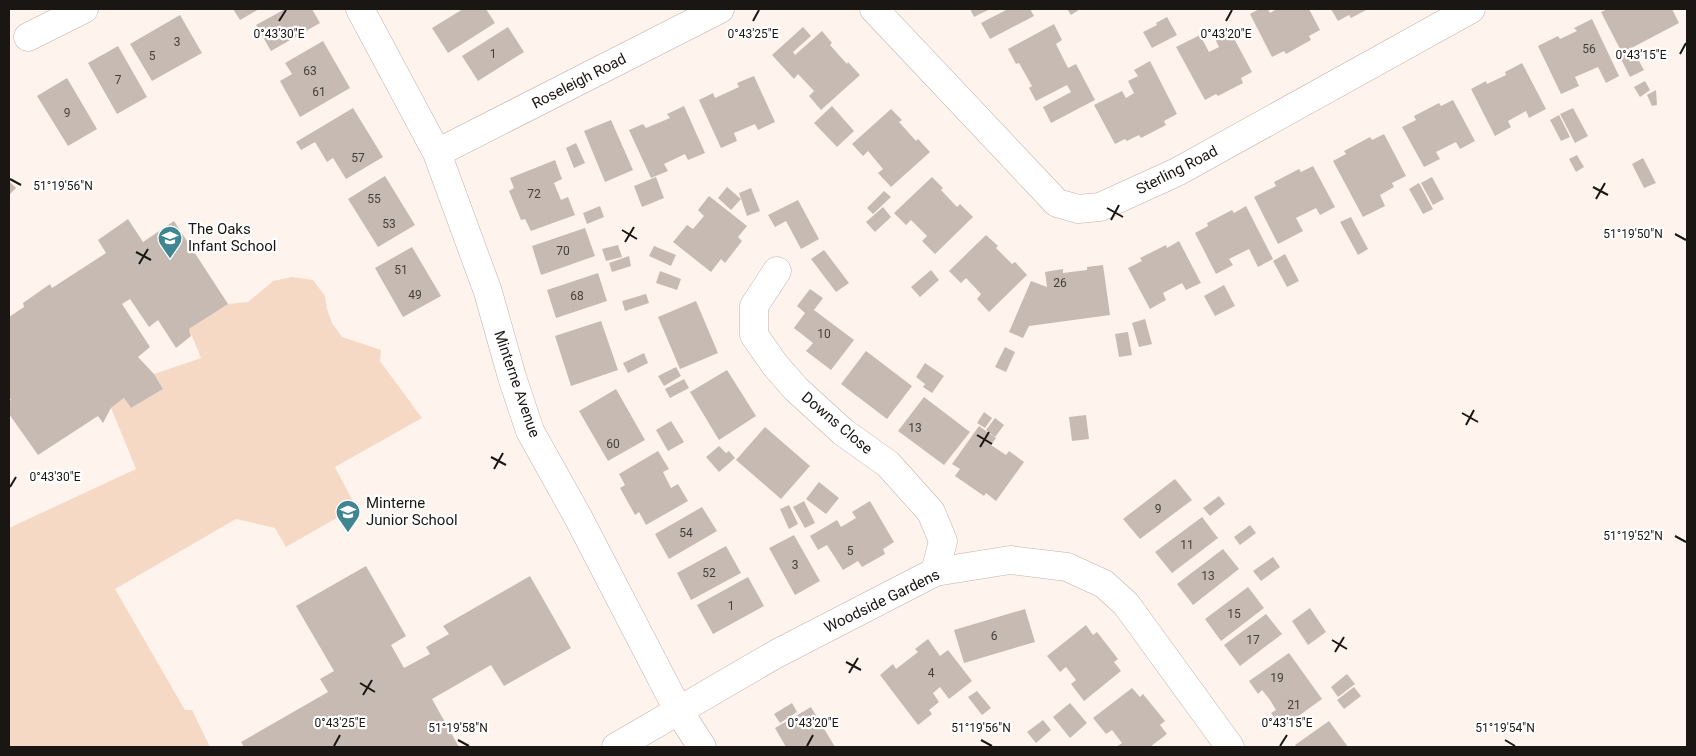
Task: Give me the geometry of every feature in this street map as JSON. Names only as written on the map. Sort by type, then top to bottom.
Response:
[{"type":"street","points":[[28,38],[84,9]]},
{"type":"street","name":"Minterne Avenue","points":[[360,9],[437,153],[488,292],[512,377],[530,430],[578,517],[678,710],[702,747]]},
{"type":"street","name":"Roseleigh Road","points":[[437,153],[720,9]]},
{"type":"street","name":"Sterling Road","points":[[874,9],[1057,203],[1078,209],[1100,207],[1177,172],[1471,9]]},
{"type":"street","name":"Downs Close","points":[[777,271],[754,306],[754,335],[775,365],[796,389],[843,432],[888,464],[931,512],[943,541],[935,572]]},
{"type":"street","name":"Woodside Gardens","points":[[616,747],[776,654],[935,572],[1010,560],[1067,567],[1104,584],[1126,604],[1230,747]]},
{"type":"shaded area","points":[[292,277],[313,280],[325,296],[332,323],[342,337],[381,350],[380,361],[422,418],[335,467],[356,507],[286,547],[275,528],[236,519],[115,589],[185,710],[192,710],[210,747],[9,747],[9,528],[136,469],[111,408],[124,398],[131,408],[163,389],[154,374],[201,358],[189,329],[228,304],[248,302],[273,281]]},
{"type":"building","points":[[233,9],[259,9],[240,20]]},
{"type":"building","points":[[285,9],[312,9],[320,23],[271,51],[256,25]]},
{"type":"building","points":[[463,9],[486,9],[495,23],[448,53],[432,28]]},
{"type":"building","points":[[970,9],[990,9],[974,17]]},
{"type":"building","points":[[1008,9],[1030,9],[1034,16],[990,39],[981,23]]},
{"type":"building","points":[[1067,9],[1080,9],[1071,15]]},
{"type":"building","points":[[1259,9],[1268,9],[1270,13],[1277,9],[1309,9],[1320,30],[1309,36],[1311,40],[1286,54],[1284,51],[1272,57],[1250,14]]},
{"type":"building","points":[[1331,9],[1368,9],[1351,18],[1349,15],[1338,21]]},
{"type":"building","points":[[1608,9],[1672,9],[1679,23],[1622,53],[1601,12]]},
{"type":"building","points":[[180,15],[202,53],[152,81],[130,44]]},
{"type":"building","points":[[1167,17],[1177,35],[1152,48],[1143,32]]},
{"type":"building","points":[[1592,19],[1619,76],[1606,83],[1598,67],[1575,77],[1579,86],[1561,94],[1538,46],[1558,36],[1560,39],[1577,31],[1574,28]]},
{"type":"building","points":[[1054,24],[1062,40],[1056,44],[1068,68],[1076,64],[1095,100],[1051,123],[1043,107],[1071,92],[1067,85],[1036,101],[1029,88],[1032,86],[1019,63],[1016,64],[1008,49]]},
{"type":"building","points":[[508,27],[524,52],[478,81],[462,56]]},
{"type":"building","points":[[803,27],[811,36],[793,52],[795,55],[822,31],[832,43],[830,45],[860,75],[821,110],[809,96],[814,91],[798,74],[794,79],[772,55]]},
{"type":"building","points":[[1230,31],[1252,72],[1241,78],[1243,83],[1218,96],[1216,94],[1205,100],[1176,47],[1200,35],[1209,52],[1219,47],[1215,39]]},
{"type":"building","points":[[323,41],[350,88],[300,117],[280,81],[292,74],[285,63]]},
{"type":"building","points":[[118,46],[147,97],[117,114],[88,63]]},
{"type":"building","points":[[1633,50],[1644,70],[1630,77],[1620,57]]},
{"type":"building","points":[[1150,61],[1177,114],[1164,121],[1166,125],[1141,138],[1139,135],[1115,144],[1094,105],[1122,91],[1126,98],[1134,93],[1128,81],[1138,76],[1134,70]]},
{"type":"building","points":[[1522,63],[1546,109],[1529,118],[1526,111],[1508,121],[1511,127],[1495,136],[1471,89],[1486,81],[1487,84],[1506,75],[1505,72]]},
{"type":"building","points":[[754,76],[775,122],[758,130],[755,124],[734,133],[737,141],[721,148],[699,100],[713,93],[715,98],[739,87],[737,83]]},
{"type":"building","points":[[67,78],[97,129],[68,146],[37,96]]},
{"type":"building","points":[[1645,81],[1650,90],[1640,97],[1634,87]]},
{"type":"building","points":[[1656,90],[1657,105],[1652,106],[1647,95]]},
{"type":"building","points":[[1453,100],[1475,141],[1460,149],[1456,142],[1436,152],[1440,159],[1424,167],[1402,127],[1416,120],[1414,116],[1439,103],[1441,106]]},
{"type":"building","points":[[684,106],[705,153],[688,160],[685,154],[664,164],[668,171],[651,178],[629,130],[643,124],[646,128],[670,118],[667,114]]},
{"type":"building","points":[[832,106],[854,131],[837,147],[814,123]]},
{"type":"building","points":[[353,108],[383,157],[346,179],[333,158],[327,162],[315,142],[301,150],[296,142]]},
{"type":"building","points":[[1573,108],[1588,136],[1575,143],[1560,114]]},
{"type":"building","points":[[891,109],[902,120],[899,122],[916,141],[918,139],[930,152],[891,187],[878,173],[883,169],[868,151],[863,156],[852,144]]},
{"type":"building","points":[[1559,115],[1570,137],[1561,141],[1550,120]]},
{"type":"building","points":[[611,120],[633,170],[605,182],[584,131]]},
{"type":"building","points":[[1384,134],[1406,176],[1392,183],[1394,187],[1380,195],[1385,206],[1363,217],[1333,161],[1346,154],[1344,151],[1370,137],[1372,140]]},
{"type":"building","points":[[576,143],[585,163],[574,168],[566,148]]},
{"type":"building","points":[[1577,155],[1584,167],[1576,172],[1569,159]]},
{"type":"building","points":[[1643,158],[1656,183],[1644,188],[1632,164]]},
{"type":"building","points":[[555,160],[562,179],[554,183],[561,200],[568,197],[575,215],[531,231],[525,219],[521,220],[509,191],[514,188],[510,178]]},
{"type":"building","points":[[1313,166],[1335,207],[1320,215],[1316,208],[1296,218],[1303,231],[1278,244],[1254,197],[1276,186],[1274,182],[1299,169],[1301,172]]},
{"type":"building","points":[[385,176],[415,225],[378,247],[348,199]]},
{"type":"building","points":[[656,177],[664,198],[642,207],[634,186]]},
{"type":"building","points":[[932,177],[957,207],[960,204],[973,217],[935,254],[922,241],[927,236],[911,220],[906,225],[894,213]]},
{"type":"building","points":[[1432,177],[1444,199],[1433,205],[1421,183]]},
{"type":"building","points":[[9,181],[16,188],[9,195]]},
{"type":"building","points":[[1419,183],[1433,209],[1423,214],[1409,189]]},
{"type":"building","points":[[727,187],[741,199],[731,210],[718,198]]},
{"type":"building","points":[[751,188],[760,211],[747,216],[739,193]]},
{"type":"building","points":[[884,191],[891,197],[873,214],[867,208]]},
{"type":"building","points":[[709,196],[747,226],[738,237],[742,241],[725,263],[721,259],[711,272],[673,242],[687,225],[693,229],[704,216],[698,210]]},
{"type":"building","points":[[798,200],[819,239],[801,249],[786,221],[775,227],[768,215]]},
{"type":"building","points":[[600,206],[604,217],[587,224],[583,213]]},
{"type":"building","points":[[1246,206],[1273,259],[1258,267],[1249,249],[1229,259],[1233,265],[1216,274],[1195,233],[1208,226],[1207,223],[1232,210],[1234,213]]},
{"type":"building","points":[[883,207],[891,217],[875,232],[866,222]]},
{"type":"building","points":[[1351,217],[1368,249],[1358,255],[1340,222]]},
{"type":"building","points":[[128,219],[143,242],[174,221],[228,304],[189,329],[191,336],[176,348],[158,320],[149,327],[130,299],[122,304],[150,347],[138,357],[154,374],[163,389],[131,408],[124,398],[111,408],[103,423],[98,416],[38,455],[9,414],[9,401],[11,400],[9,397],[9,317],[24,307],[23,303],[50,284],[52,288],[106,253],[98,240]]},
{"type":"building","points":[[585,228],[595,256],[541,275],[532,246]]},
{"type":"building","points":[[986,235],[998,246],[996,248],[1012,264],[1015,262],[1027,275],[989,312],[977,299],[981,294],[966,278],[961,283],[949,271]]},
{"type":"building","points":[[1179,241],[1201,283],[1186,290],[1182,283],[1163,293],[1166,300],[1150,309],[1128,268],[1142,261],[1140,258],[1166,245],[1167,248]]},
{"type":"building","points":[[618,245],[622,257],[606,261],[602,249]]},
{"type":"building","points":[[654,246],[676,255],[671,266],[649,256]]},
{"type":"building","points":[[412,247],[441,296],[403,317],[375,268]]},
{"type":"building","points":[[824,250],[849,283],[836,292],[811,259]]},
{"type":"building","points":[[1285,254],[1299,281],[1287,287],[1273,261]]},
{"type":"building","points":[[629,256],[631,266],[612,272],[609,263]]},
{"type":"building","points":[[1103,265],[1110,315],[1029,326],[1023,338],[1009,332],[1031,281],[1047,287],[1045,272],[1063,269],[1063,273],[1087,270],[1087,267]]},
{"type":"building","points":[[931,270],[939,280],[920,297],[911,287]]},
{"type":"building","points":[[660,271],[681,279],[677,290],[656,283]]},
{"type":"building","points":[[598,273],[607,301],[556,318],[547,290]]},
{"type":"building","points":[[1224,285],[1235,306],[1215,316],[1204,296]]},
{"type":"building","points":[[810,289],[823,298],[814,310],[854,340],[831,370],[806,351],[813,343],[794,328],[805,313],[797,306]]},
{"type":"building","points":[[646,294],[649,303],[625,311],[622,301]]},
{"type":"building","points":[[696,301],[718,353],[680,369],[658,317]]},
{"type":"building","points":[[1145,319],[1152,344],[1139,347],[1132,323]]},
{"type":"building","points":[[601,321],[618,370],[571,386],[555,336]]},
{"type":"building","points":[[1128,332],[1132,355],[1119,357],[1115,334]]},
{"type":"building","points":[[1005,347],[1015,352],[1006,372],[995,367]]},
{"type":"building","points":[[866,351],[912,386],[887,419],[841,384]]},
{"type":"building","points":[[644,353],[648,363],[628,373],[623,363]]},
{"type":"building","points":[[925,363],[944,376],[932,393],[923,387],[925,384],[916,377]]},
{"type":"building","points":[[676,367],[681,376],[664,386],[658,376]]},
{"type":"building","points":[[727,370],[756,416],[719,440],[690,392]]},
{"type":"building","points":[[684,379],[689,388],[670,398],[665,389]]},
{"type":"building","points":[[616,389],[645,440],[608,461],[579,411]]},
{"type":"building","points":[[924,397],[970,432],[944,465],[898,431]]},
{"type":"building","points":[[984,412],[992,418],[985,428],[977,423]]},
{"type":"building","points":[[1086,415],[1089,439],[1072,441],[1069,417]]},
{"type":"building","points":[[995,418],[1004,425],[995,437],[986,430]]},
{"type":"building","points":[[671,421],[684,442],[668,451],[656,430]]},
{"type":"building","points":[[979,426],[996,438],[991,445],[1006,455],[1009,451],[1024,462],[996,501],[986,493],[984,496],[955,476],[960,469],[952,464]]},
{"type":"building","points":[[765,427],[810,466],[781,499],[736,460]]},
{"type":"building","points":[[719,446],[726,453],[729,451],[735,458],[719,472],[706,457]]},
{"type":"building","points":[[658,451],[669,469],[663,472],[671,488],[678,484],[688,501],[646,525],[639,512],[635,515],[620,488],[625,485],[619,474]]},
{"type":"building","points":[[1175,479],[1192,500],[1140,539],[1123,519]]},
{"type":"building","points":[[819,482],[839,498],[826,514],[806,499]]},
{"type":"building","points":[[1219,496],[1225,504],[1210,516],[1203,508]]},
{"type":"building","points":[[804,501],[815,523],[805,528],[793,507]]},
{"type":"building","points":[[870,501],[894,542],[883,549],[885,554],[862,567],[858,561],[843,570],[827,545],[818,550],[810,536],[837,520],[841,527],[856,518],[852,512]]},
{"type":"building","points":[[789,505],[798,524],[789,529],[780,509]]},
{"type":"building","points":[[702,507],[717,531],[669,559],[655,534]]},
{"type":"building","points":[[1202,517],[1218,538],[1172,573],[1155,552]]},
{"type":"building","points":[[1250,525],[1256,533],[1240,545],[1234,537]]},
{"type":"building","points":[[794,535],[820,581],[795,595],[769,548]]},
{"type":"building","points":[[726,546],[741,573],[691,600],[677,573]]},
{"type":"building","points":[[1223,549],[1239,569],[1193,605],[1177,584]]},
{"type":"building","points":[[1273,557],[1280,567],[1261,581],[1253,571]]},
{"type":"building","points":[[366,566],[406,636],[391,645],[404,668],[430,654],[426,647],[449,634],[443,626],[530,576],[571,648],[504,686],[491,665],[432,699],[459,747],[244,747],[241,742],[328,692],[320,679],[334,671],[296,606]]},
{"type":"building","points":[[748,577],[764,606],[713,634],[697,605]]},
{"type":"building","points":[[1248,587],[1264,608],[1221,641],[1205,619]]},
{"type":"building","points":[[1310,608],[1326,632],[1308,645],[1292,621]]},
{"type":"building","points":[[1025,609],[1035,642],[964,663],[954,630]]},
{"type":"building","points":[[1266,614],[1282,634],[1240,666],[1224,645]]},
{"type":"building","points":[[1086,625],[1093,635],[1097,632],[1118,659],[1114,662],[1121,671],[1084,701],[1071,684],[1076,680],[1066,667],[1060,672],[1047,656]]},
{"type":"building","points":[[928,639],[940,656],[948,650],[972,681],[949,699],[940,687],[933,693],[939,702],[929,710],[932,714],[918,725],[880,675],[893,664],[896,669],[918,652],[915,649]]},
{"type":"building","points":[[1289,653],[1322,699],[1282,728],[1271,713],[1276,710],[1270,700],[1262,690],[1258,694],[1249,681]]},
{"type":"building","points":[[1347,674],[1355,684],[1338,697],[1331,687]]},
{"type":"building","points":[[1354,687],[1361,696],[1344,709],[1337,700]]},
{"type":"building","points":[[1132,688],[1140,697],[1143,694],[1165,721],[1160,725],[1167,734],[1150,747],[1116,747],[1122,743],[1112,730],[1106,734],[1093,718]]},
{"type":"building","points":[[977,691],[991,708],[982,715],[968,697]]},
{"type":"building","points":[[792,703],[797,712],[780,723],[774,714]]},
{"type":"building","points":[[1070,703],[1087,723],[1070,738],[1053,717]]},
{"type":"building","points":[[811,707],[835,747],[786,747],[775,728]]},
{"type":"building","points":[[1043,720],[1051,730],[1036,743],[1027,732]]},
{"type":"building","points":[[1329,721],[1348,747],[1297,747],[1295,745]]},
{"type":"place","name":"The Oaks Infant School","points":[[170,259]]},
{"type":"place","name":"Minterne Junior School","points":[[348,533]]}]
